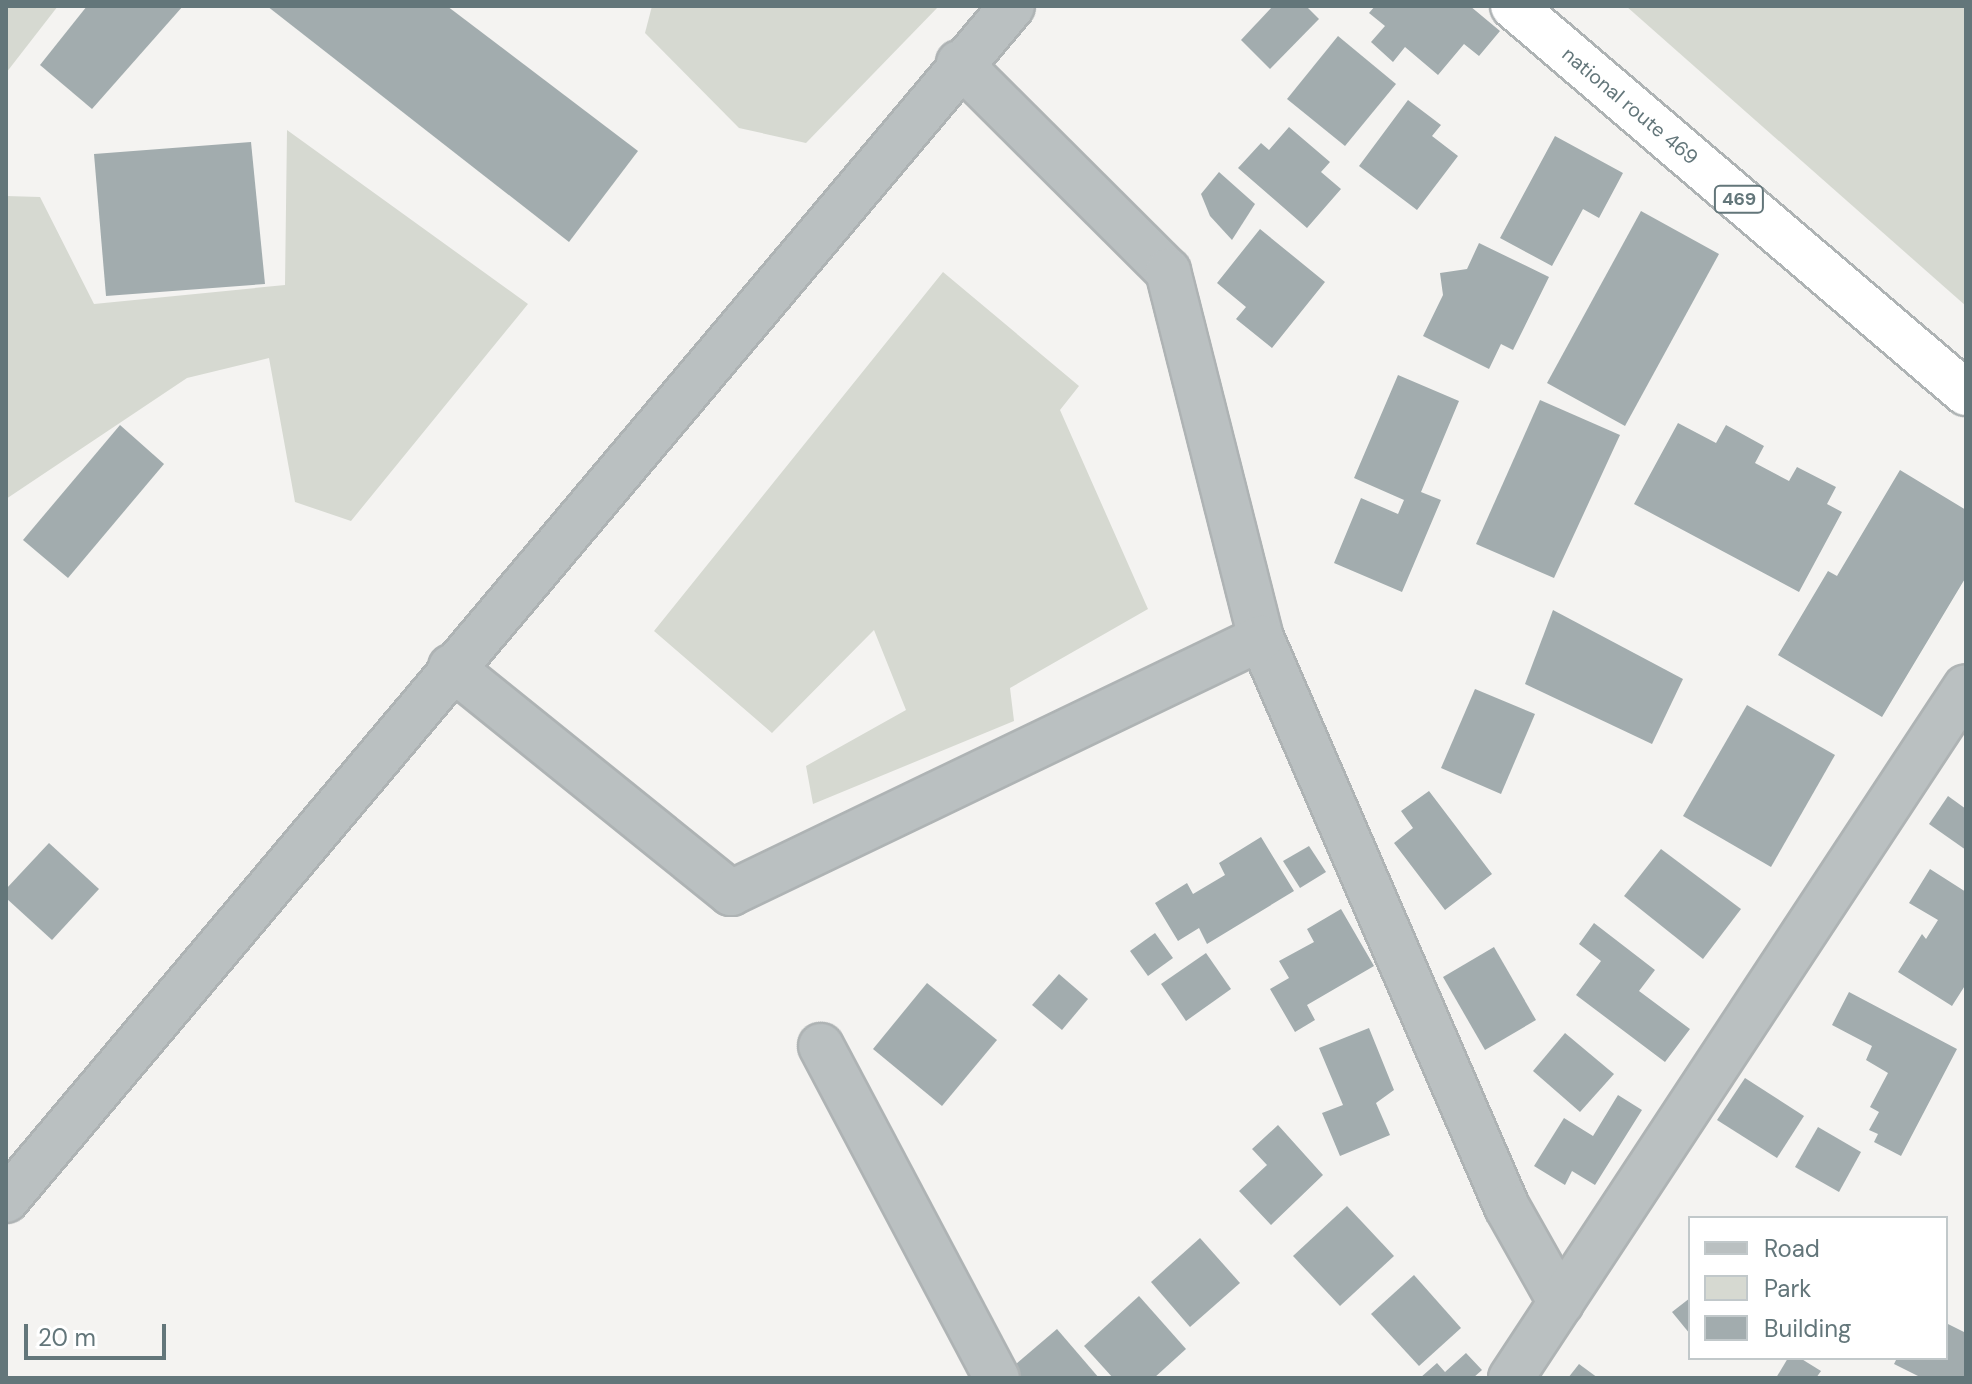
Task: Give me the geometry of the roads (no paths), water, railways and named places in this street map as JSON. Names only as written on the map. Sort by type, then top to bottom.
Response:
[{"type":"highway","name":"national route 469","points":[[1513,6],[1966,393]]},
{"type":"street","points":[[6,1200],[959,63],[1012,6]]},
{"type":"street","points":[[959,63],[1168,271],[1261,638],[1507,1207],[1561,1303]]},
{"type":"street","points":[[451,667],[731,893],[1261,638]]},
{"type":"street","points":[[1511,1378],[1966,687]]},
{"type":"street","points":[[821,1046],[997,1378]]}]
